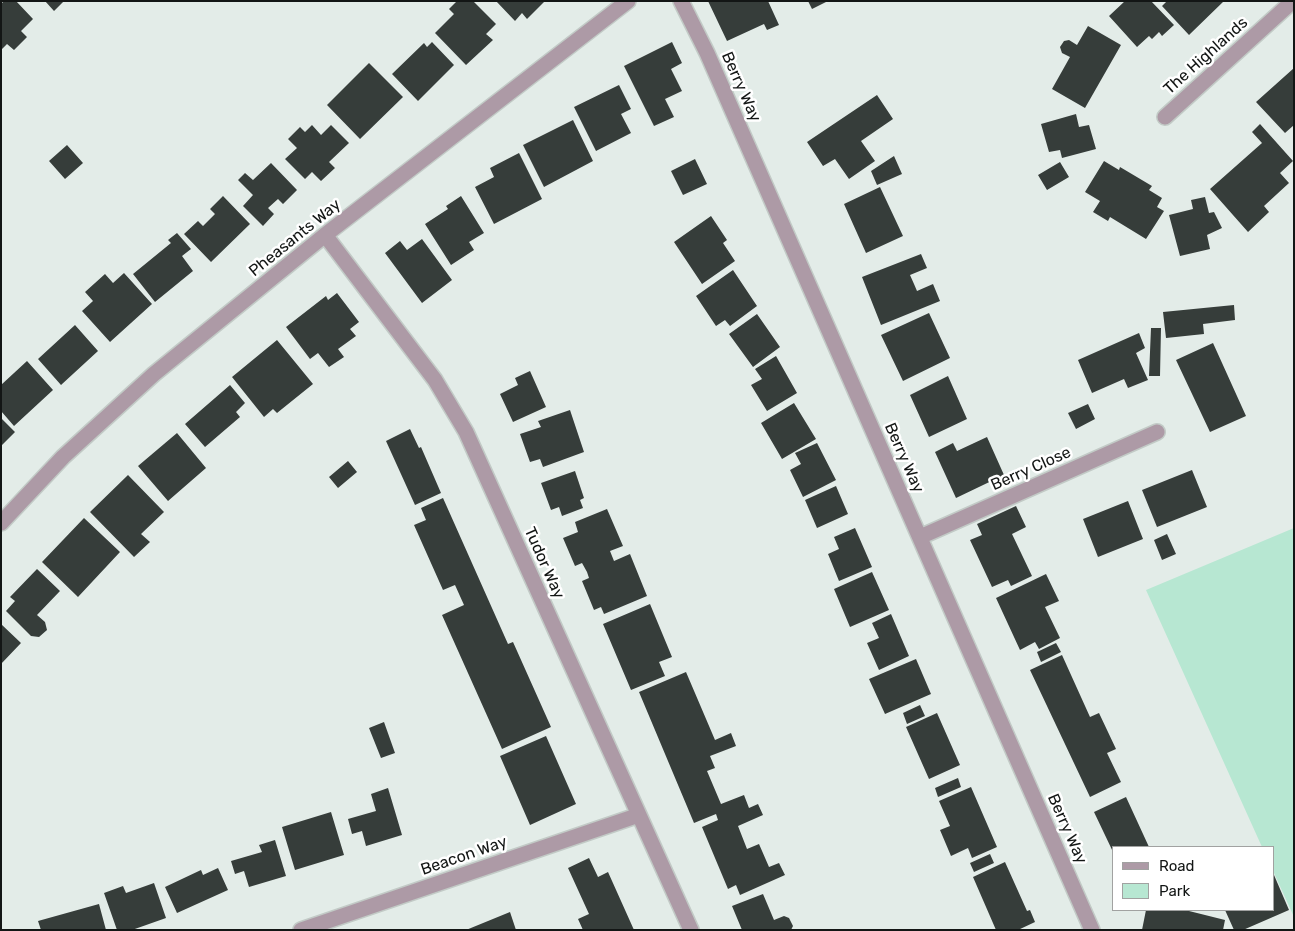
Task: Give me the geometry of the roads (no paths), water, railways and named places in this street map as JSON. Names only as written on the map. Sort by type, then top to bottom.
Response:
[{"type":"street","name":"Pheasants Way","points":[[1,523],[63,457],[154,374],[326,235],[628,1]]},
{"type":"street","name":"Berry Way","points":[[681,1],[707,53],[1092,930]]},
{"type":"street","name":"The Highlands","points":[[1165,117],[1293,1]]},
{"type":"street","name":"Tudor Way","points":[[326,235],[435,380],[466,432],[691,930]]},
{"type":"street","name":"Berry Close","points":[[920,537],[1157,432]]},
{"type":"street","name":"Beacon Way","points":[[301,930],[638,815]]}]
